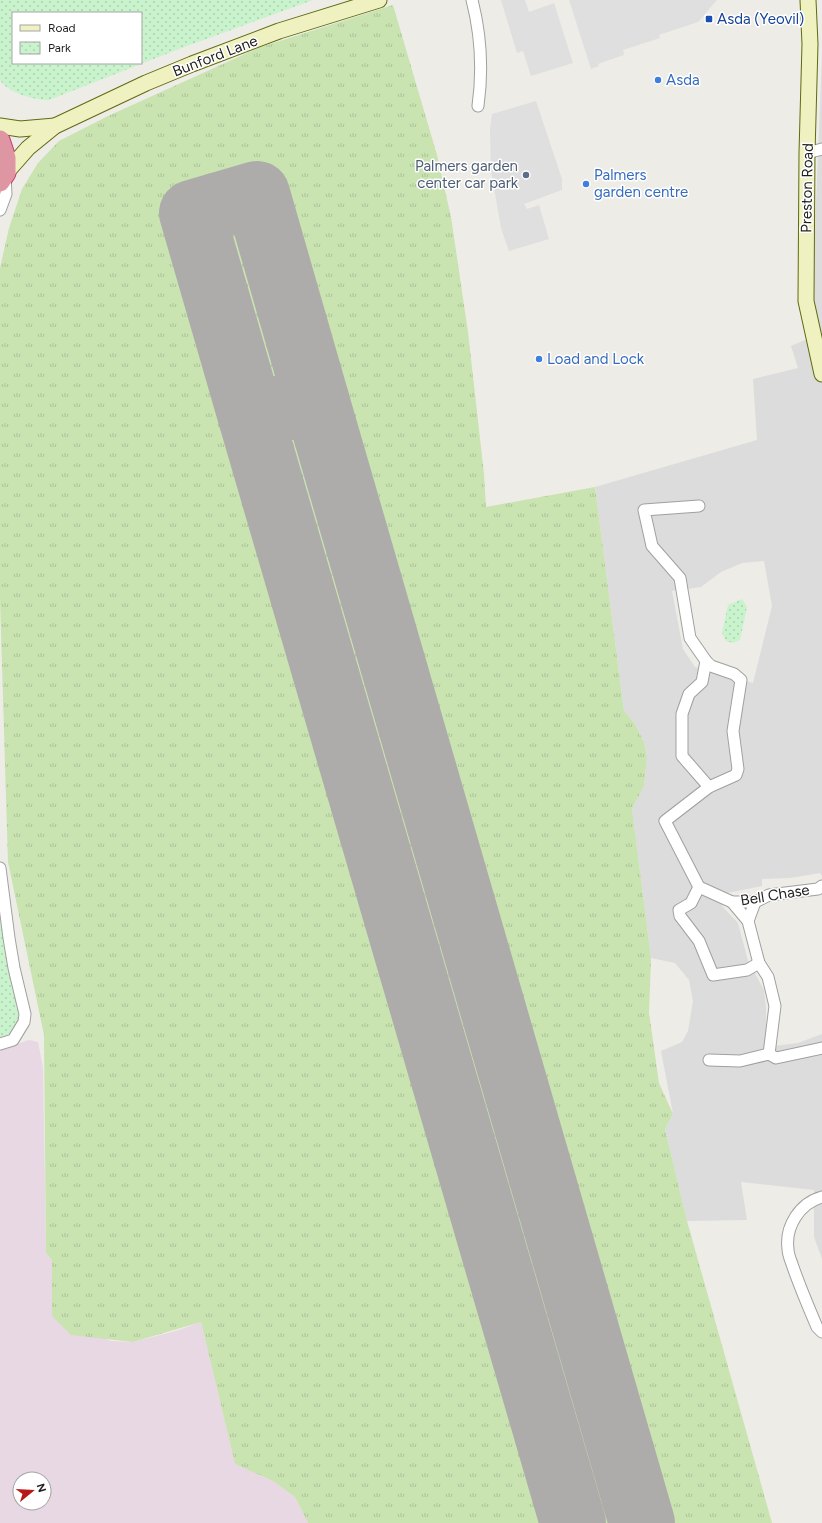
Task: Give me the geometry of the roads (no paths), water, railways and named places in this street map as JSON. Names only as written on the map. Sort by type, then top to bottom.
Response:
[{"type":"highway","points":[[0,140],[6,158],[4,177]]},
{"type":"street","name":"Bunford Lane","points":[[4,177],[28,148],[55,126],[146,83],[279,31],[380,0]]},
{"type":"street","points":[[472,0],[478,21],[481,47],[478,106]]},
{"type":"street","name":"Preston Road","points":[[808,0],[810,44],[807,153],[806,301],[822,374]]},
{"type":"street","name":"Bunford Lane","points":[[0,126],[20,129],[55,126]]},
{"type":"street","points":[[807,153],[822,149]]},
{"type":"street","points":[[0,210],[6,194],[4,177]]},
{"type":"street","points":[[699,506],[644,510],[652,546],[680,578],[690,638],[710,666],[734,674],[741,680],[733,731],[738,769],[736,775],[709,787],[664,821],[699,887],[691,903],[679,910],[680,916],[699,941],[713,975],[747,970],[759,963]]},
{"type":"street","points":[[706,661],[702,682],[689,694],[682,714],[682,756],[709,787]]},
{"type":"street","points":[[0,868],[13,960],[25,1014],[24,1022],[13,1040],[0,1044]]},
{"type":"street","name":"Bell Chase","points":[[699,887],[732,902],[756,902],[769,895],[818,889],[822,886]]},
{"type":"street","points":[[732,902],[748,922],[759,963],[768,977],[775,1006],[769,1054]]},
{"type":"street","points":[[748,922],[756,902]]},
{"type":"street","points":[[709,1060],[740,1061],[769,1054],[776,1058],[822,1048]]},
{"type":"street","points":[[822,1197],[814,1199],[798,1212],[788,1236],[788,1249],[795,1274],[817,1327],[822,1332]]},
{"type":"place","name":"Asda (Yeovil)","points":[[709,19]]},
{"type":"place","name":"Asda","points":[[658,80]]},
{"type":"place","name":"Palmers garden center car park","points":[[526,175]]},
{"type":"place","name":"Palmers garden centre","points":[[586,184]]},
{"type":"place","name":"Load and Lock","points":[[539,359]]}]
